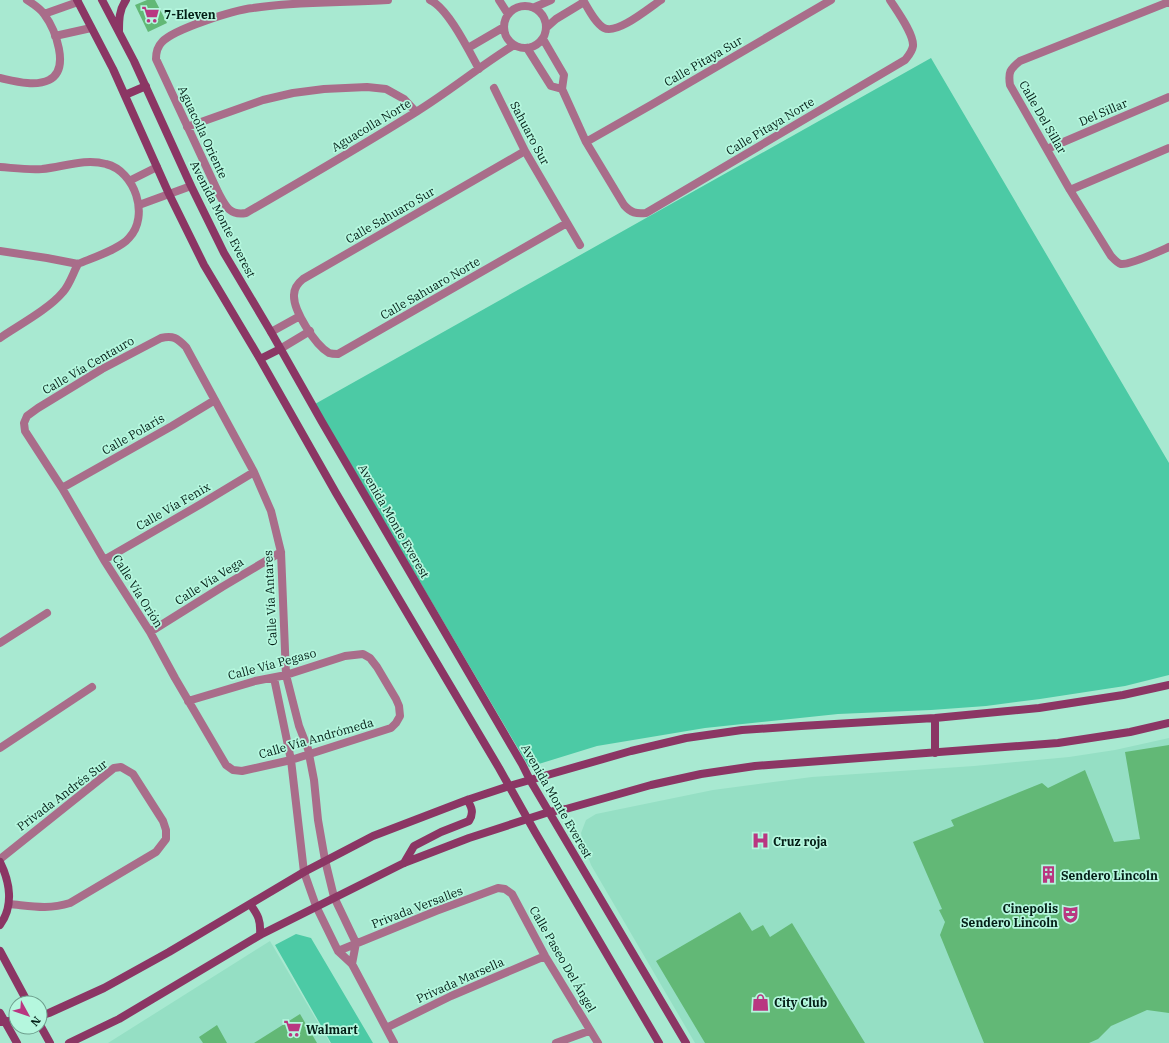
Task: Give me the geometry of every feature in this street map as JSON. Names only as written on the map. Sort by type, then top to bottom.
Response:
[{"type":"street","points":[[0,78],[38,82],[48,80],[54,76],[59,68],[59,47],[55,36],[44,14],[27,0]]},
{"type":"street","name":"Avenida Monte Everest","points":[[102,0],[146,86],[191,186],[224,253],[530,780],[686,1043]]},
{"type":"street","points":[[119,32],[119,18],[121,9],[126,0]]},
{"type":"street","name":"Aguacolla Oriente","points":[[234,213],[227,208],[218,192],[156,59],[156,50],[162,42],[181,30],[252,8],[295,4],[388,0]]},
{"type":"street","points":[[499,0],[508,14]]},
{"type":"street","points":[[535,7],[552,0]]},
{"type":"street","points":[[547,27],[544,15],[535,7],[522,3],[508,14],[504,27],[508,40],[520,48],[527,48],[539,43],[543,39],[547,27],[556,19],[584,1],[598,22],[604,28],[611,30],[620,27],[661,0]]},
{"type":"street","name":"Calle Pitaya Sur","points":[[586,142],[831,0]]},
{"type":"street","name":"Calle Pitaya Norte","points":[[586,142],[624,205],[630,211],[638,214],[646,213],[905,60],[911,53],[913,45],[912,37],[890,0]]},
{"type":"street","points":[[44,14],[77,1],[113,69],[169,194],[204,265],[260,359],[340,500],[659,1043]]},
{"type":"street","points":[[433,1],[444,11],[468,48],[479,69]]},
{"type":"street","name":"Calle Del Sillar","points":[[1169,3],[1020,61],[1013,67],[1008,76],[1010,85],[1070,190],[1111,256],[1122,264],[1130,263],[1169,247]]},
{"type":"street","points":[[468,48],[504,27]]},
{"type":"street","points":[[55,36],[91,28]]},
{"type":"street","points":[[543,39],[564,75],[562,89],[586,142]]},
{"type":"street","name":"Aguacolla Norte","points":[[234,213],[246,213],[416,112],[479,69],[492,58],[514,45]]},
{"type":"street","points":[[527,48],[551,86],[562,89]]},
{"type":"street","points":[[125,95],[146,86]]},
{"type":"street","points":[[187,127],[263,100],[293,93],[324,89],[367,87],[386,89],[404,99],[416,112]]},
{"type":"street","name":"Sahuaro Sur","points":[[494,88],[525,151],[580,245]]},
{"type":"street","name":"Del Sillar","points":[[1047,149],[1169,97]]},
{"type":"street","points":[[1070,190],[1169,148]]},
{"type":"street","name":"Calle Sahuaro Sur","points":[[305,324],[300,316],[294,295],[294,289],[303,279],[525,151]]},
{"type":"street","points":[[0,166],[42,169],[92,162],[107,164],[119,170],[129,180],[139,205],[135,230],[129,239],[116,247],[78,264],[0,251]]},
{"type":"street","points":[[129,180],[157,167]]},
{"type":"street","points":[[139,205],[191,186]]},
{"type":"street","name":"Calle Sahuaro Norte","points":[[305,324],[327,352],[338,354],[567,223]]},
{"type":"street","points":[[0,338],[58,298],[65,290],[78,264]]},
{"type":"street","points":[[271,332],[300,316]]},
{"type":"street","points":[[260,359],[310,331]]},
{"type":"street","name":"Calle Vía Antares","points":[[170,336],[178,340],[186,347],[254,472],[271,510],[280,552],[286,675],[293,705],[309,754],[314,780],[318,820],[325,860],[334,897],[356,944]]},
{"type":"street","name":"Calle Vía Centauro","points":[[24,423],[27,416],[38,408],[95,373],[161,338],[170,336]]},
{"type":"street","name":"Calle Polaris","points":[[62,488],[172,426],[214,400]]},
{"type":"street","name":"Calle Vía Orión","points":[[24,423],[25,430],[62,488],[104,560],[150,632],[188,701],[226,765],[233,770]]},
{"type":"street","name":"Calle Vía Fenix","points":[[104,560],[254,472]]},
{"type":"street","name":"Calle Vía Vega","points":[[150,632],[280,552]]},
{"type":"street","points":[[0,643],[47,613]]},
{"type":"street","name":"Calle Vía Pegaso","points":[[188,701],[240,685],[286,675],[345,656],[362,654],[370,658],[377,666],[396,699],[399,706],[400,716]]},
{"type":"street","points":[[274,678],[291,760],[304,872],[316,906],[338,951],[352,964],[394,1043]]},
{"type":"street","points":[[48,1013],[104,988],[325,860],[373,836],[467,800],[509,786],[631,751],[686,738],[757,729],[935,718],[1039,708],[1123,695],[1169,685]]},
{"type":"street","points":[[0,748],[92,687]]},
{"type":"street","name":"Calle Vía Andrómeda","points":[[233,770],[242,771],[291,760],[391,728],[400,716]]},
{"type":"street","points":[[935,718],[935,753]]},
{"type":"street","points":[[69,1043],[119,1019],[260,935],[404,863],[469,838],[550,812],[566,809],[651,785],[701,774],[755,766],[1058,743],[1130,732],[1169,723]]},
{"type":"street","name":"Privada Andrés Sur","points":[[0,861],[114,768],[121,767],[133,774],[163,821],[166,830],[166,839],[156,852],[70,903],[58,907],[44,908],[9,904]]},
{"type":"street","points":[[404,863],[414,846],[441,832],[469,821],[473,812],[472,807],[467,800]]},
{"type":"street","points":[[0,861],[6,874],[10,889],[9,904],[0,926]]},
{"type":"street","name":"Privada Versalles","points":[[338,951],[498,888],[505,890]]},
{"type":"street","name":"Calle Paseo Del Ángel","points":[[505,890],[512,894],[545,956],[598,1043]]},
{"type":"street","points":[[250,904],[261,923],[260,935]]},
{"type":"street","points":[[352,964],[356,944]]},
{"type":"street","points":[[0,951],[24,995]]},
{"type":"street","name":"Privada Marsella","points":[[386,1028],[451,996],[545,956]]},
{"type":"street","points":[[0,1012],[2,1022],[17,1043]]},
{"type":"street","points":[[556,1043],[590,1031]]},
{"type":"shaded area","points":[[931,58],[1169,463],[1169,675],[1125,686],[986,706],[838,714],[705,728],[597,746],[529,767],[315,404]]},
{"type":"shaded area","name":"Sendero Lincoln","points":[[1169,738],[1169,1043],[695,1043],[591,865],[582,839],[581,833],[586,820],[596,814],[713,790],[812,777],[974,766],[1069,757],[1115,750]]},
{"type":"shaded area","points":[[296,934],[311,938],[373,1043],[331,1043],[275,945]]},
{"type":"shaded area","points":[[270,941],[330,1043],[108,1043]]},
{"type":"building","name":"7-Eleven","points":[[147,0],[155,0],[167,23],[148,32],[135,5]]},
{"type":"building","name":"Sendero Lincoln","points":[[1169,745],[1169,1013],[1147,1010],[1111,1026],[1098,1039],[1089,1043],[984,1043],[940,935],[945,922],[939,910],[942,909],[913,842],[954,826],[951,820],[1042,783],[1048,788],[1085,770],[1114,842],[1140,839],[1125,752]]},
{"type":"building","name":"City Club","points":[[740,912],[752,931],[763,925],[770,937],[792,923],[865,1043],[705,1043],[656,961]]},
{"type":"building","name":"Walmart","points":[[300,1014],[317,1043],[254,1043]]},
{"type":"building","points":[[217,1025],[227,1043],[203,1043],[199,1037]]},
{"type":"place","name":"7-Eleven","points":[[151,14]]},
{"type":"place","name":"Cruz roja","points":[[760,841]]},
{"type":"place","name":"Sendero Lincoln","points":[[1048,875]]},
{"type":"place","name":"Cinepolis Sendero Lincoln","points":[[1071,915]]},
{"type":"place","name":"City Club","points":[[761,1002]]},
{"type":"place","name":"Walmart","points":[[293,1029]]}]
